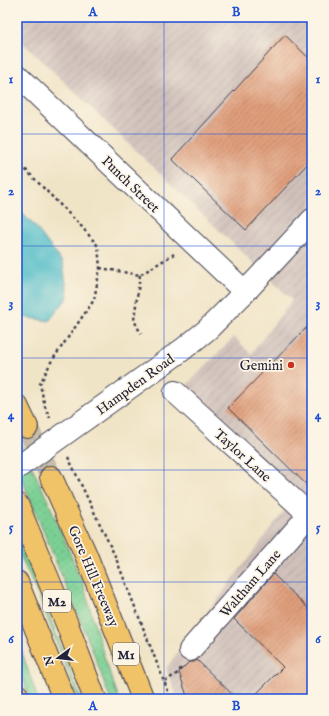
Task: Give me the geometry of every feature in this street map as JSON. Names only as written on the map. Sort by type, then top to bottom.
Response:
[{"type":"highway","points":[[17,406],[27,427]]},
{"type":"highway","name":"Gore Hill Freeway","points":[[51,477],[86,555],[143,699]]},
{"type":"highway","name":"M2","points":[[17,504],[95,699]]},
{"type":"highway","points":[[20,589],[54,699]]},
{"type":"highway","name":"M2","points":[[20,589],[64,699]]},
{"type":"highway","points":[[108,609],[134,699]]},
{"type":"highway","points":[[17,695],[18,699]]},
{"type":"street","name":"Punch Street","points":[[17,75],[245,292]]},
{"type":"street","name":"Hampden Road","points":[[17,468],[207,330],[245,292],[312,220]]},
{"type":"street","name":"Taylor Lane","points":[[175,392],[311,516]]},
{"type":"street","name":"Waltham Lane","points":[[190,650],[311,516]]},
{"type":"path","points":[[100,268],[140,274],[192,243]]},
{"type":"path","points":[[140,274],[134,320],[141,334]]},
{"type":"shaded area","points":[[17,17],[312,17],[312,699],[178,699],[166,668],[290,503],[181,391],[234,337],[251,354],[292,300],[17,37]]},
{"type":"green space","points":[[17,435],[48,501],[83,584],[103,653],[119,699],[110,699],[95,657],[17,467]]},
{"type":"green space","points":[[17,531],[81,699],[78,699],[43,607],[17,548]]},
{"type":"green space","points":[[17,638],[38,699],[30,699],[17,661]]},
{"type":"water","points":[[17,208],[34,225],[63,263],[68,297],[49,321],[22,317],[17,314]]},
{"type":"building","points":[[285,35],[312,61],[312,159],[246,230],[172,159]]},
{"type":"building","name":"Gemini","points":[[312,322],[312,490],[228,408]]},
{"type":"building","points":[[273,574],[312,612],[312,699],[251,699],[283,667],[234,619]]},
{"type":"building","points":[[197,660],[237,699],[188,699],[179,672],[189,662],[194,662]]},
{"type":"tunnel","points":[[27,427],[51,477]]},
{"type":"place","name":"Gemini","points":[[291,365]]}]
